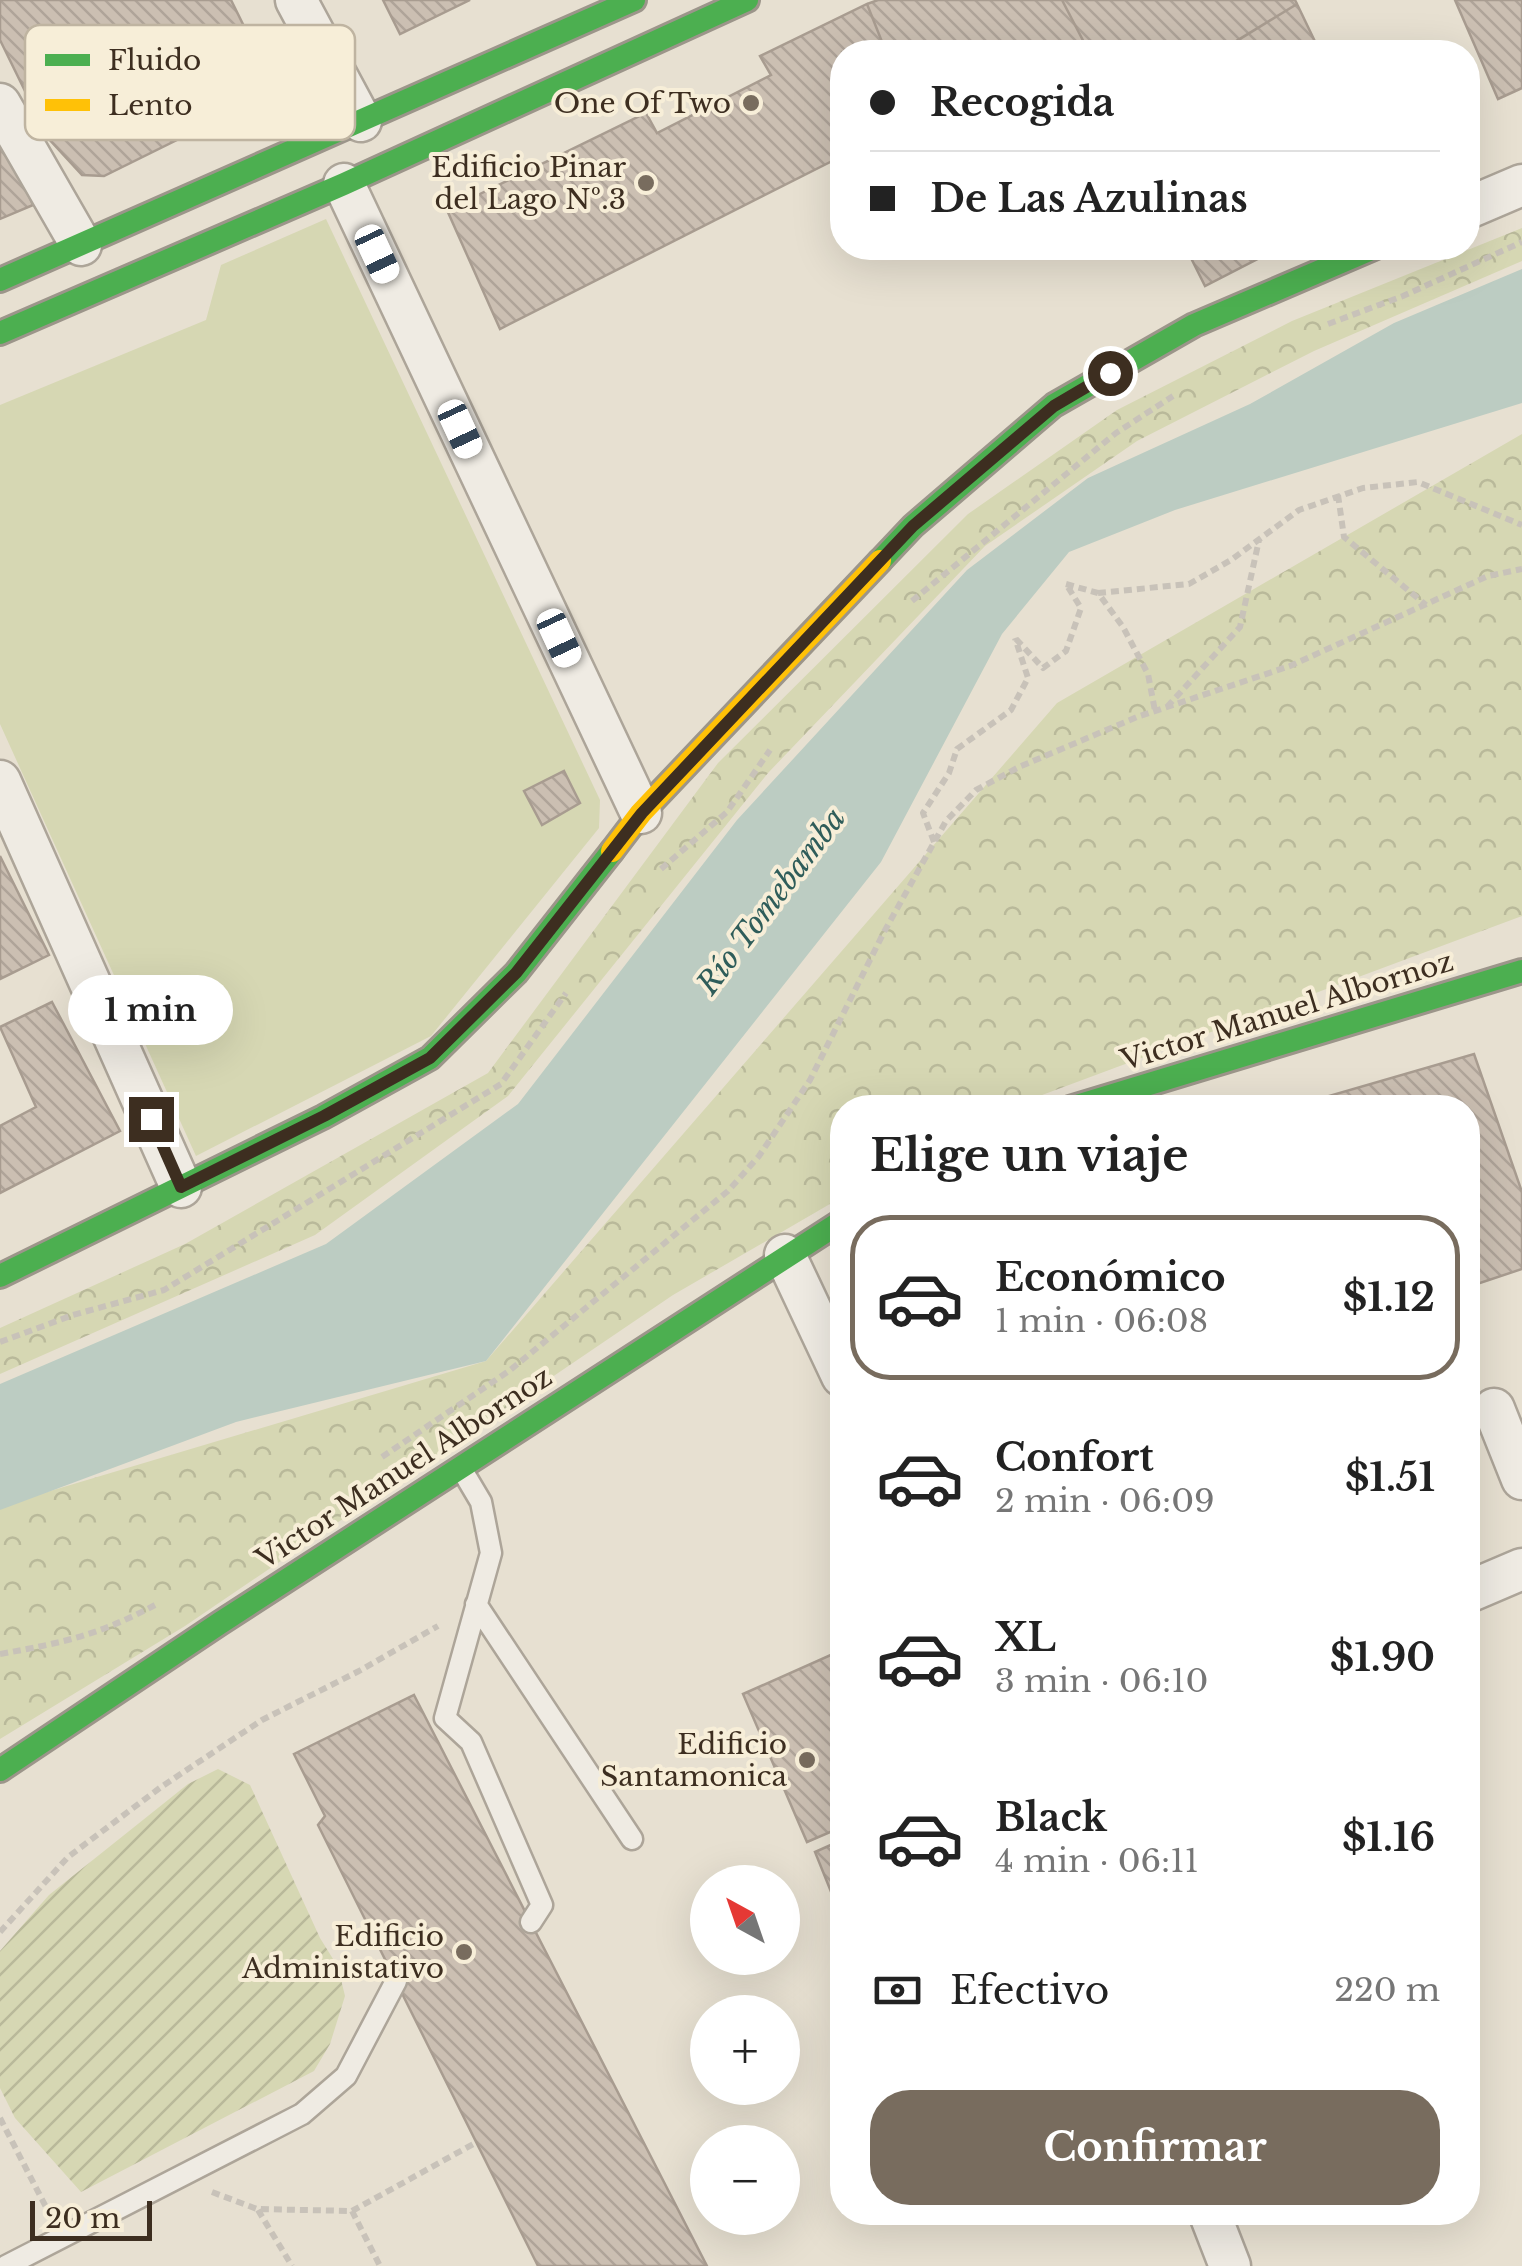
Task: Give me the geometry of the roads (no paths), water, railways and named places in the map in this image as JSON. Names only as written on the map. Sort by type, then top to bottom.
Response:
[{"type":"street","points":[[296,0],[309,25]]},
{"type":"street","points":[[355,124],[634,0]]},
{"type":"street","points":[[0,333],[344,184],[747,0]]},
{"type":"street","points":[[0,104],[81,244]]},
{"type":"street","points":[[355,110],[361,121]]},
{"type":"street","points":[[0,280],[318,140]]},
{"type":"street","points":[[344,184],[642,813]]},
{"type":"street","points":[[1480,203],[1522,185]]},
{"type":"street","points":[[0,1276],[324,1116],[430,1058],[516,973],[642,813],[913,526],[1054,406],[1194,324],[1346,260]]},
{"type":"street","points":[[0,780],[181,1187]]},
{"type":"street","name":"Victor Manuel Albornoz","points":[[1113,1095],[1522,971]]},
{"type":"street","name":"Victor Manuel Albornoz","points":[[0,1770],[830,1228]]},
{"type":"street","points":[[785,1255],[830,1351]]},
{"type":"street","points":[[1494,1409],[1522,1479]]},
{"type":"street","points":[[1480,1587],[1522,1569]]},
{"type":"street","points":[[1214,2225],[1230,2266]]},
{"type":"lane","points":[[462,1468],[481,1502],[490,1553],[444,1718],[471,1742],[542,1905],[531,1922]]},
{"type":"lane","points":[[476,1604],[632,1839]]},
{"type":"lane","points":[[6,2266],[302,2114],[346,2076],[396,1981]]},
{"type":"water","name":"Río Tomebamba","points":[[1522,269],[1522,403],[1175,510],[1069,552],[1002,634],[881,862],[486,1361],[236,1422],[0,1510],[0,1384],[326,1244],[518,1104],[737,820],[967,570],[1088,478],[1250,404],[1394,323]]},
{"type":"place","name":"One Of Two","points":[[751,103]]},
{"type":"place","name":"Edificio Pinar del Lago Nº.3","points":[[646,183]]},
{"type":"place","name":"Edificio Santamonica","points":[[807,1760]]},
{"type":"place","name":"Edificio Administativo","points":[[464,1952]]}]
